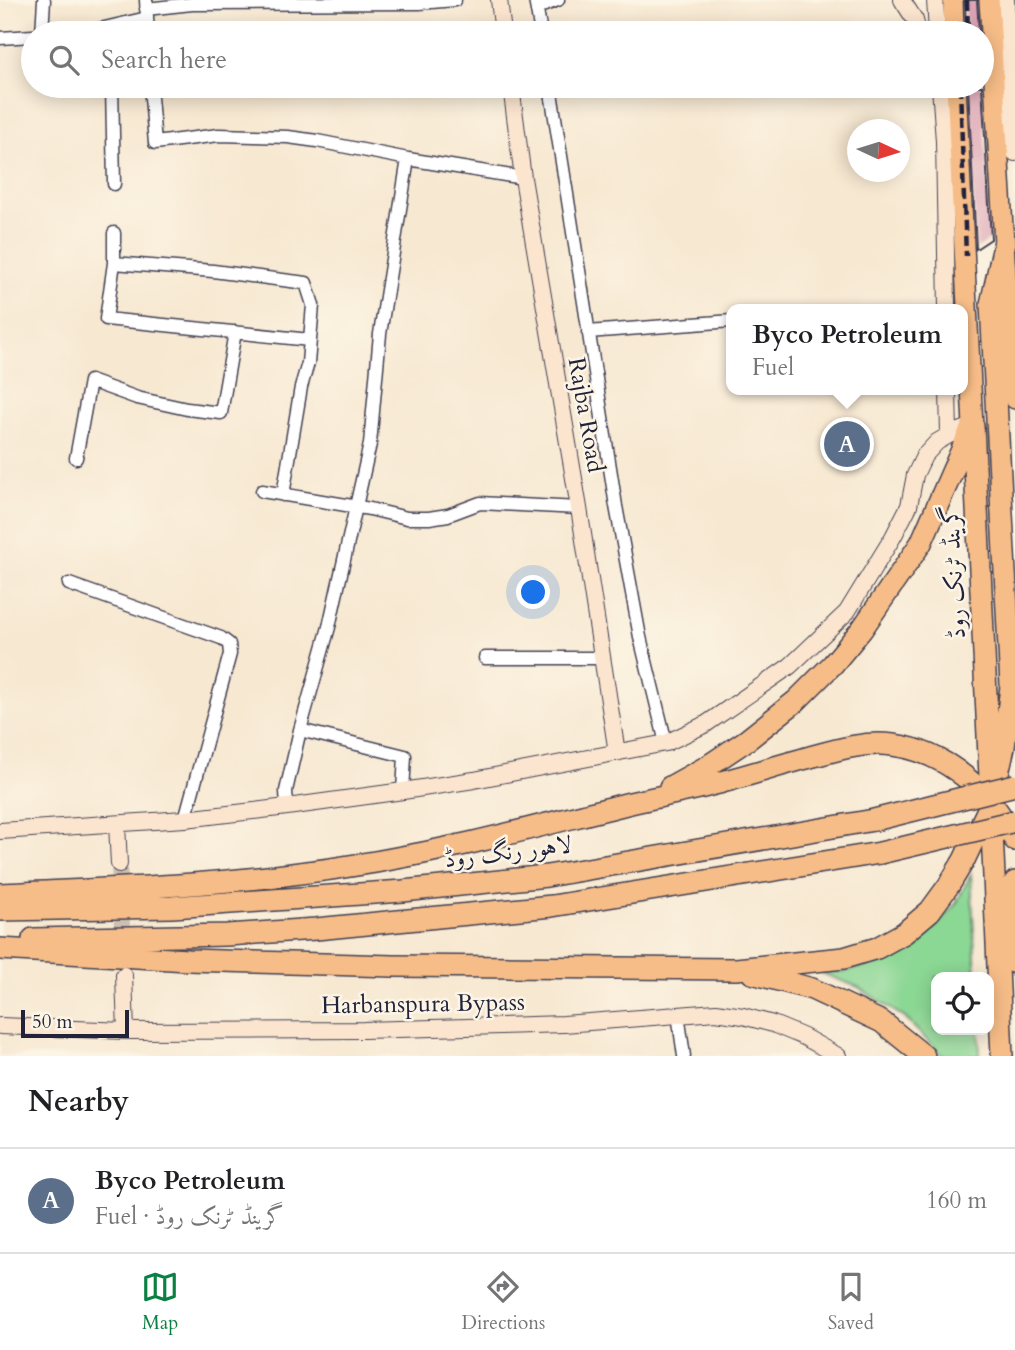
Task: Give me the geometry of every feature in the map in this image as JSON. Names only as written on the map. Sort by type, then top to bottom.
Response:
[{"type":"highway","points":[[0,949],[188,960],[393,967],[736,969],[844,958],[877,948],[904,933],[930,911],[964,860],[1010,755],[1011,685],[990,304],[1005,241]]},
{"type":"highway","points":[[647,800],[708,766],[747,740],[796,701],[834,664],[862,629],[921,543],[973,426]]},
{"type":"highway","name":"گرینڈ ٹرنک روڈ","points":[[973,426],[1002,1056]]},
{"type":"highway","points":[[988,712],[1010,755]]},
{"type":"highway","points":[[0,894],[284,876],[354,865],[466,844],[713,785],[866,743],[894,745],[925,753],[949,765],[971,782],[991,803],[1015,840]]},
{"type":"highway","name":"لاہور رنگ روڈ","points":[[0,910],[172,907],[285,901],[547,876],[874,820],[1015,785]]},
{"type":"highway","points":[[0,940],[227,935],[552,906],[880,853],[1015,821]]},
{"type":"highway","points":[[1015,882],[1015,963]]},
{"type":"highway","points":[[736,969],[812,989],[883,1022],[924,1056]]},
{"type":"main road","points":[[953,0],[954,21]]},
{"type":"main road","points":[[989,0],[990,21]]},
{"type":"main road","points":[[994,75],[1015,399]]},
{"type":"main road","name":"گرینڈ ٹرنک روڈ","points":[[957,98],[967,304]]},
{"type":"main road","name":"گرینڈ ٹرنک روڈ","points":[[968,326],[973,426]]},
{"type":"street","points":[[43,21],[44,0]]},
{"type":"street","points":[[126,21],[146,9],[192,4],[419,3],[455,0]]},
{"type":"street","points":[[499,0],[502,21]]},
{"type":"street","points":[[536,4],[558,0]]},
{"type":"street","points":[[902,0],[915,21]]},
{"type":"street","points":[[935,0],[936,21]]},
{"type":"street","points":[[1006,0],[1015,153]]},
{"type":"street","points":[[1008,49],[1015,21]]},
{"type":"street","points":[[0,38],[21,37]]},
{"type":"street","points":[[112,98],[114,184]]},
{"type":"street","points":[[151,98],[155,142],[219,135],[288,137],[523,178]]},
{"type":"street","name":"Rajba Road","points":[[513,98],[523,178],[617,753]]},
{"type":"street","points":[[552,98],[616,506],[640,637],[666,743]]},
{"type":"street","points":[[934,98],[944,141]]},
{"type":"street","points":[[941,98],[947,304]]},
{"type":"street","points":[[287,807],[286,790],[329,627],[370,444],[380,334],[408,159]]},
{"type":"street","points":[[114,233],[114,263],[106,319],[310,340]]},
{"type":"street","points":[[114,263],[213,271],[306,283],[313,305],[310,340],[283,495]]},
{"type":"street","points":[[588,332],[726,321]]},
{"type":"street","points":[[76,458],[90,381],[137,398],[221,413],[235,332]]},
{"type":"street","points":[[948,395],[948,435]]},
{"type":"street","points":[[0,831],[185,819],[287,807],[474,780],[666,743],[706,724],[790,666],[847,611],[909,506],[915,475],[924,456],[948,435],[973,426]]},
{"type":"street","points":[[262,491],[407,518],[448,515],[480,503],[579,508]]},
{"type":"street","points":[[69,584],[221,638],[229,644],[230,654],[185,819]]},
{"type":"street","points":[[485,658],[602,658]]},
{"type":"street","points":[[300,730],[405,756],[403,791]]},
{"type":"street","points":[[117,824],[119,864]]},
{"type":"street","points":[[124,975],[126,1031]]},
{"type":"street","name":"Harbanspura Bypass","points":[[0,1026],[126,1031],[377,1030],[564,1024],[716,1012],[773,1024],[838,1056]]},
{"type":"street","points":[[678,1014],[684,1056]]},
{"type":"green space","points":[[971,874],[976,972],[931,972],[931,1035],[979,1035],[980,1056],[943,1056],[905,1018],[858,987],[821,973],[847,971],[888,960],[929,934],[956,904]]},
{"type":"building","points":[[965,0],[977,0],[978,21],[966,21]]},
{"type":"building","points":[[969,98],[983,98],[991,239],[976,249]]},
{"type":"tunnel","points":[[119,864],[123,946]]},
{"type":"railway","points":[[967,0],[968,21]]},
{"type":"railway","points":[[960,98],[966,256]]},
{"type":"place","name":"Byco Petroleum","points":[[847,444]]}]
